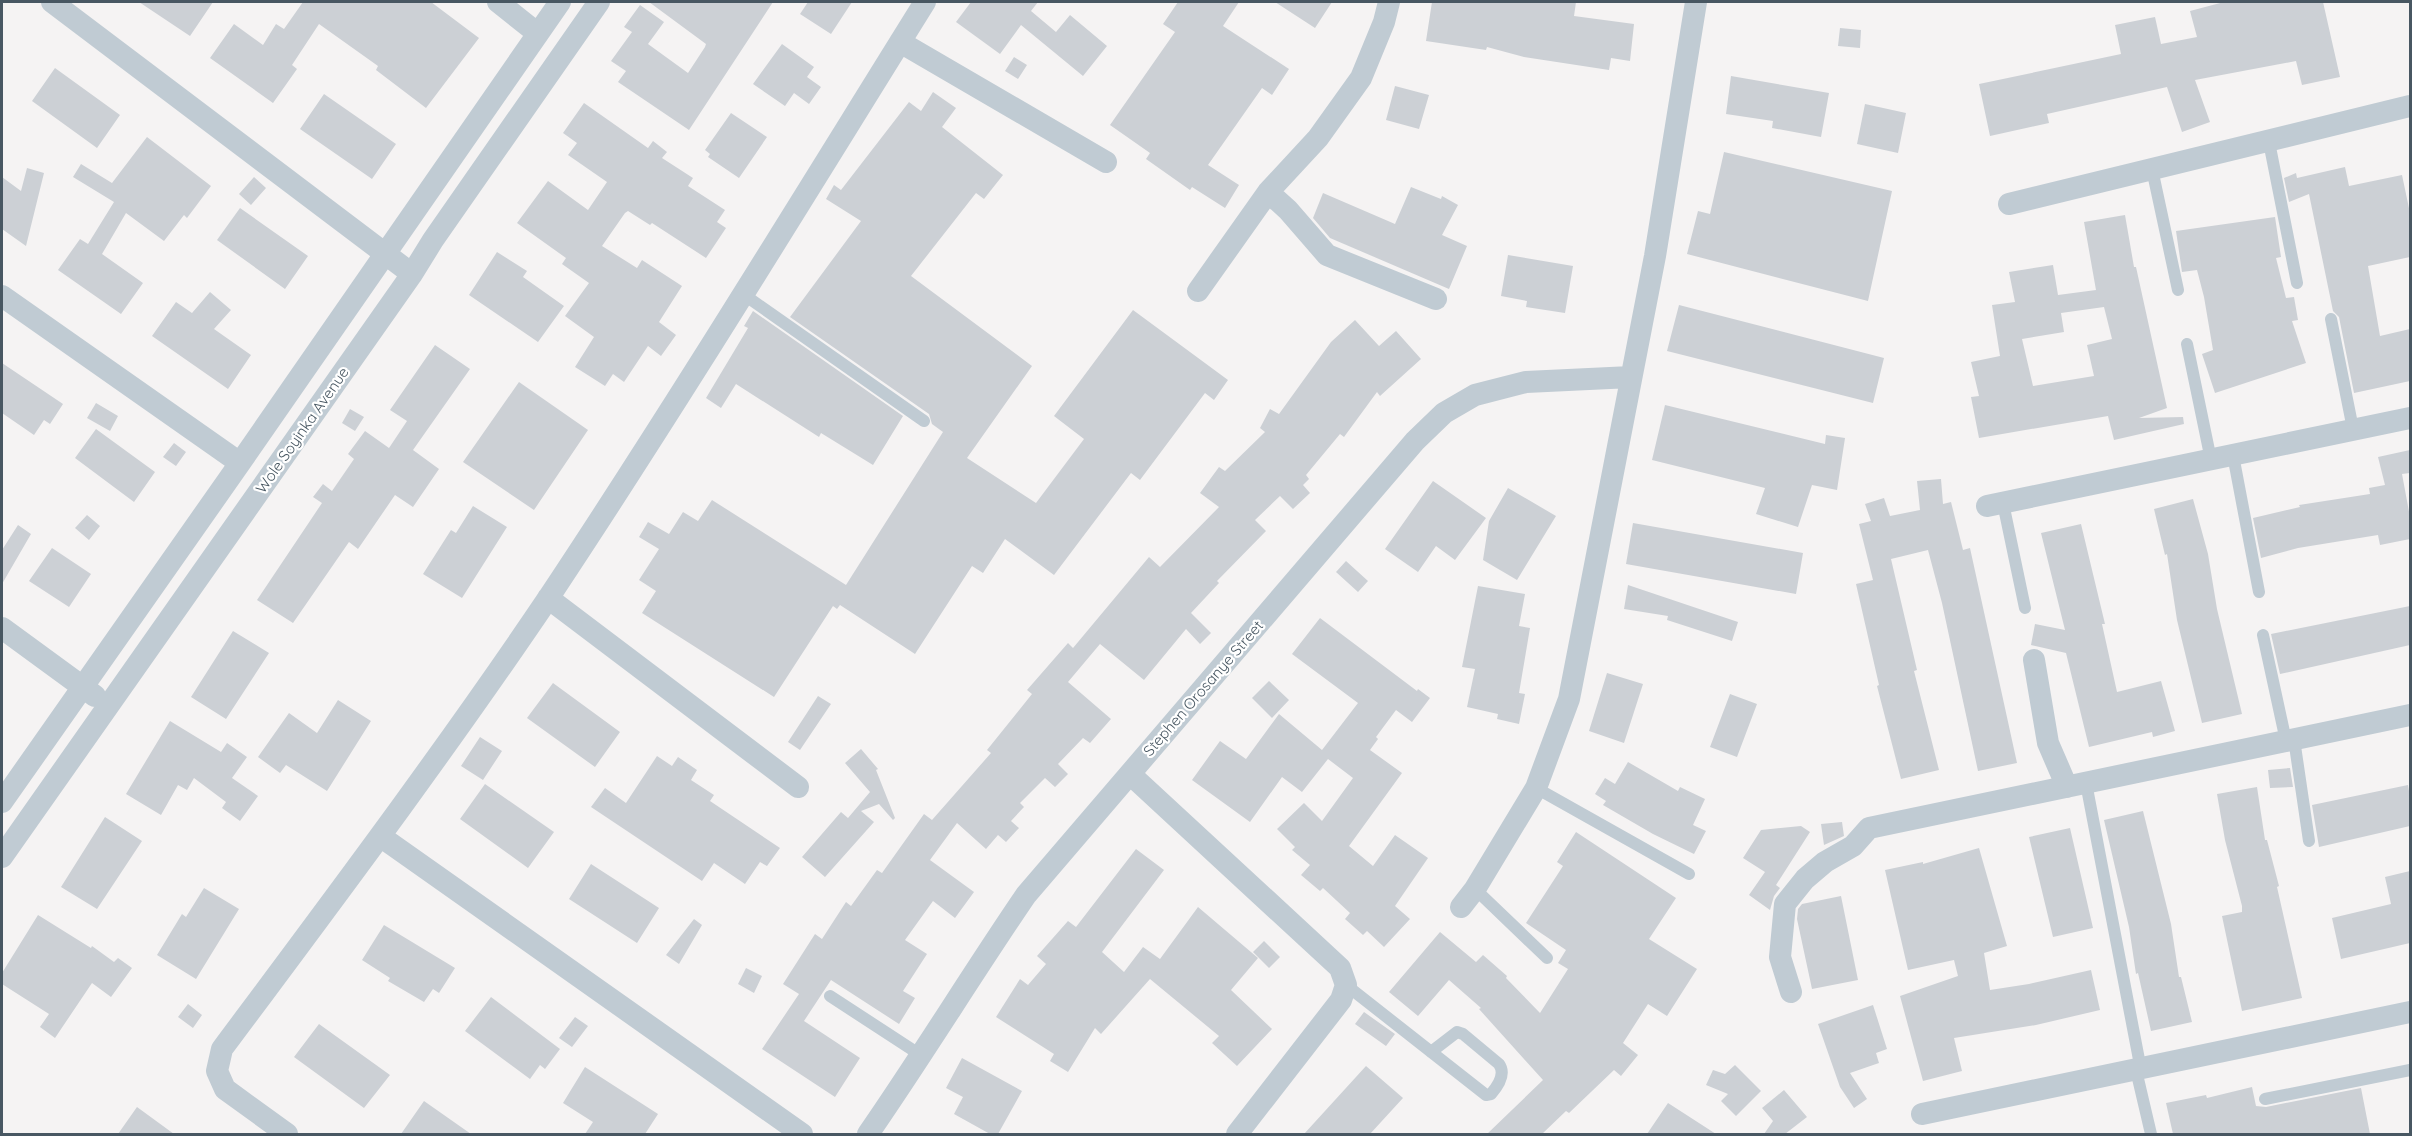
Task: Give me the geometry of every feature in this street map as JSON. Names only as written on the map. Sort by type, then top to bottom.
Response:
[{"type":"street","points":[[52,2],[412,274]]},
{"type":"street","points":[[498,2],[537,33]]},
{"type":"street","name":"Wole Soyinka Avenue","points":[[2,802],[560,2]]},
{"type":"street","name":"Wole Soyinka Avenue","points":[[2,857],[412,274],[432,240],[600,2]]},
{"type":"street","points":[[287,1134],[225,1089],[217,1071],[222,1049],[380,836],[548,598],[743,294],[925,2]]},
{"type":"street","points":[[1198,291],[1268,192],[1318,138],[1361,78],[1384,22],[1389,2]]},
{"type":"street","points":[[1468,898],[1536,788],[1569,699],[1655,256],[1696,2]]},
{"type":"street","points":[[900,42],[1106,162]]},
{"type":"street","points":[[2009,204],[2410,106]]},
{"type":"street","points":[[1268,192],[1288,210],[1327,255],[1436,299]]},
{"type":"street","points":[[2,296],[240,463]]},
{"type":"street","name":"Stephen Orosanye Street","points":[[868,1134],[922,1056],[973,972],[1026,895],[1415,441],[1444,413],[1474,395],[1526,382],[1630,377]]},
{"type":"street","points":[[1995,504],[2410,418]]},
{"type":"street","points":[[548,598],[798,787]]},
{"type":"street","points":[[2,628],[108,705]]},
{"type":"street","points":[[2034,660],[2048,743],[2077,785]]},
{"type":"street","points":[[1791,992],[1780,957],[1785,904],[1805,879],[1825,862],[1853,846],[1869,828],[2410,715]]},
{"type":"street","points":[[1130,774],[1340,968],[1346,985],[1341,999],[1237,1134]]},
{"type":"street","points":[[380,836],[802,1134]]},
{"type":"street","points":[[1922,1114],[2410,1012]]},
{"type":"lane","points":[[2269,142],[2297,283]]},
{"type":"lane","points":[[2152,169],[2178,290]]},
{"type":"lane","points":[[743,294],[924,421]]},
{"type":"lane","points":[[2331,319],[2353,429]]},
{"type":"lane","points":[[2187,344],[2222,457],[2259,592]]},
{"type":"lane","points":[[1995,504],[2025,608]]},
{"type":"lane","points":[[2263,634],[2290,740],[2309,840]]},
{"type":"lane","points":[[2077,785],[2151,1134]]},
{"type":"lane","points":[[1536,788],[1689,874]]},
{"type":"lane","points":[[1468,898],[1547,958]]},
{"type":"lane","points":[[1346,985],[1431,1052],[1486,1095],[1491,1094],[1502,1075],[1499,1064],[1463,1034],[1457,1032],[1431,1052]]},
{"type":"lane","points":[[830,996],[922,1056]]},
{"type":"lane","points":[[2265,1100],[2410,1070]]},
{"type":"building","points":[[139,2],[213,2],[190,36]]},
{"type":"building","points":[[303,2],[431,2],[479,38],[426,108],[376,70],[378,66],[319,24],[292,65],[297,69],[273,103],[210,58],[234,24],[263,45],[276,24],[284,29]]},
{"type":"building","points":[[649,2],[773,2],[689,130],[618,82],[626,71],[611,61],[632,32],[624,27],[640,5],[664,22],[648,44],[688,73],[705,47],[706,44]]},
{"type":"building","points":[[808,2],[852,2],[831,34],[800,14]]},
{"type":"building","points":[[971,2],[1038,2],[1031,11],[1056,32],[1070,15],[1107,46],[1083,76],[1021,25],[1000,54],[956,22]]},
{"type":"building","points":[[1178,2],[1239,2],[1223,26],[1289,69],[1272,95],[1262,88],[1208,165],[1239,185],[1225,208],[1192,187],[1190,190],[1146,159],[1150,153],[1110,125],[1175,32],[1163,24]]},
{"type":"building","points":[[1275,2],[1332,2],[1315,28]]},
{"type":"building","points":[[1432,2],[1576,2],[1574,16],[1634,24],[1630,61],[1611,58],[1609,70],[1524,57],[1487,47],[1486,50],[1426,41]]},
{"type":"building","points":[[2224,2],[2323,2],[2340,77],[2302,85],[2296,61],[2195,80],[2210,122],[2182,132],[2167,87],[2047,114],[2049,123],[1990,136],[1979,84],[2121,54],[2115,25],[2155,17],[2161,44],[2197,37],[2190,11]]},
{"type":"building","points":[[1840,28],[1861,30],[1860,48],[1838,46]]},
{"type":"building","points":[[782,44],[814,67],[807,77],[821,87],[809,104],[794,93],[785,106],[753,84]]},
{"type":"building","points":[[1014,57],[1027,65],[1018,79],[1005,71]]},
{"type":"building","points":[[55,68],[120,115],[97,148],[32,101]]},
{"type":"building","points":[[1731,76],[1829,93],[1821,137],[1772,128],[1773,121],[1726,114]]},
{"type":"building","points":[[1395,86],[1429,95],[1419,129],[1386,120]]},
{"type":"building","points":[[933,92],[956,108],[942,127],[1003,175],[984,199],[976,193],[911,276],[1032,366],[967,458],[1036,503],[1084,439],[1054,416],[1133,310],[1228,380],[1214,400],[1205,393],[1140,480],[1131,473],[1054,575],[1005,539],[983,573],[972,566],[915,654],[840,605],[837,609],[833,606],[774,697],[642,613],[656,591],[639,580],[659,549],[639,537],[648,522],[669,534],[683,512],[698,521],[712,500],[846,585],[943,432],[932,424],[929,414],[790,317],[861,221],[826,199],[834,185],[841,190],[909,102],[921,111]]},
{"type":"building","points":[[324,94],[396,144],[372,179],[300,129]]},
{"type":"building","points":[[584,103],[648,148],[653,141],[667,152],[662,158],[693,178],[688,186],[725,210],[717,222],[726,228],[706,258],[652,223],[650,225],[628,211],[602,246],[637,268],[642,260],[682,286],[659,322],[676,335],[661,356],[648,346],[624,382],[613,374],[605,386],[575,367],[594,337],[565,316],[589,283],[562,264],[566,258],[517,223],[548,181],[588,210],[607,182],[568,155],[577,143],[563,133]]},
{"type":"building","points":[[1865,104],[1906,113],[1898,153],[1857,144]]},
{"type":"building","points":[[731,113],[767,137],[739,178],[708,157],[710,154],[705,150]]},
{"type":"building","points":[[147,137],[211,186],[187,218],[184,215],[164,241],[126,213],[102,254],[143,283],[121,314],[58,270],[80,239],[88,244],[114,202],[73,177],[81,164],[112,183]]},
{"type":"building","points":[[1724,152],[1892,191],[1868,301],[1687,254],[1698,211],[1710,214]]},
{"type":"building","points":[[2345,167],[2349,186],[2402,175],[2410,213],[2410,257],[2368,266],[2380,336],[2410,329],[2410,381],[2354,393],[2339,317],[2333,311],[2309,194],[2289,202],[2284,178],[2296,173],[2297,178]]},
{"type":"building","points":[[27,168],[44,173],[26,246],[2,229],[2,177],[21,191]]},
{"type":"building","points":[[254,177],[266,188],[251,205],[239,194]]},
{"type":"building","points":[[1411,187],[1441,199],[1442,196],[1458,205],[1442,235],[1467,246],[1449,289],[1330,238],[1313,218],[1323,193],[1395,224]]},
{"type":"building","points":[[240,208],[308,256],[285,289],[217,240]]},
{"type":"building","points":[[2125,215],[2134,267],[2136,267],[2167,408],[2139,418],[2183,417],[2184,424],[2114,440],[2108,416],[1979,438],[1971,397],[1979,396],[1971,362],[2000,356],[1992,305],[2015,302],[2009,272],[2053,265],[2058,295],[2096,290],[2084,222]],"holes":[[[2104,307],[2112,339],[2087,345],[2094,376],[2033,386],[2022,339],[2064,332],[2061,313]]]},
{"type":"building","points":[[2275,217],[2281,257],[2276,258],[2286,298],[2294,297],[2298,320],[2292,321],[2306,363],[2215,393],[2202,354],[2213,350],[2204,297],[2197,270],[2182,272],[2176,231]]},
{"type":"building","points":[[497,252],[527,271],[523,277],[564,306],[538,342],[469,295]]},
{"type":"building","points":[[1508,255],[1573,266],[1565,313],[1526,307],[1527,301],[1501,296]]},
{"type":"building","points":[[210,292],[231,310],[214,329],[251,355],[228,389],[152,336],[176,302],[192,313]]},
{"type":"building","points":[[1679,305],[1884,358],[1873,403],[1667,351]]},
{"type":"building","points":[[753,311],[903,416],[873,465],[821,433],[819,437],[736,384],[721,408],[706,398],[748,328],[744,326]]},
{"type":"building","points":[[1355,320],[1379,346],[1396,331],[1421,359],[1380,396],[1377,392],[1344,437],[1340,434],[1306,475],[1309,479],[1303,485],[1310,493],[1293,509],[1280,496],[1255,520],[1266,531],[1217,581],[1219,583],[1191,613],[1211,633],[1200,644],[1186,629],[1144,680],[1100,644],[1068,682],[1111,719],[1090,743],[1083,738],[1058,764],[1068,774],[1055,787],[1045,778],[1020,803],[1024,807],[1011,821],[1019,828],[1006,842],[998,835],[986,849],[957,823],[930,860],[974,892],[955,918],[933,901],[905,940],[927,954],[903,991],[915,998],[899,1024],[831,980],[804,1021],[860,1058],[835,1097],[762,1049],[799,994],[783,984],[815,934],[822,939],[846,902],[851,906],[877,870],[882,873],[924,814],[932,820],[991,753],[987,750],[1032,694],[1027,690],[1068,643],[1073,648],[1149,557],[1160,567],[1219,507],[1200,493],[1219,467],[1225,471],[1265,432],[1260,428],[1270,409],[1279,414],[1331,342]]},
{"type":"building","points":[[435,345],[470,369],[413,450],[439,469],[413,507],[395,495],[358,549],[349,542],[293,623],[257,600],[322,503],[313,497],[323,484],[332,491],[354,459],[348,454],[365,431],[389,448],[407,421],[390,410]]},
{"type":"building","points":[[2,363],[63,404],[50,424],[44,420],[34,435],[2,413]]},
{"type":"building","points":[[519,382],[588,430],[534,510],[463,462]]},
{"type":"building","points":[[96,403],[118,416],[110,431],[87,418]]},
{"type":"building","points":[[1665,405],[1825,444],[1826,435],[1845,438],[1837,490],[1812,485],[1798,527],[1756,514],[1765,488],[1652,460]]},
{"type":"building","points":[[350,409],[364,417],[355,431],[342,423]]},
{"type":"building","points":[[96,429],[155,472],[134,502],[75,458]]},
{"type":"building","points":[[174,443],[186,452],[176,466],[163,457]]},
{"type":"building","points":[[2410,450],[2410,473],[2402,474],[2410,517],[2410,539],[2380,545],[2378,535],[2298,548],[2261,558],[2253,518],[2300,507],[2299,505],[2370,494],[2369,488],[2385,485],[2378,457]]},
{"type":"building","points":[[1941,479],[1943,504],[1951,502],[1963,550],[1970,548],[2017,763],[1978,771],[1942,603],[1928,550],[1891,559],[1917,670],[1914,671],[1939,770],[1901,779],[1877,686],[1879,685],[1856,584],[1873,580],[1859,524],[1871,521],[1865,504],[1884,498],[1890,516],[1920,510],[1917,481]]},
{"type":"building","points":[[1433,481],[1486,518],[1455,560],[1436,546],[1418,572],[1385,549]]},
{"type":"building","points":[[1508,488],[1556,516],[1517,580],[1483,560],[1489,521]]},
{"type":"building","points":[[2193,499],[2208,554],[2217,609],[2242,714],[2202,723],[2177,620],[2167,554],[2165,555],[2154,509]]},
{"type":"building","points":[[473,506],[507,527],[462,598],[423,574],[451,530],[456,533]]},
{"type":"building","points":[[87,515],[100,526],[89,540],[75,528]]},
{"type":"building","points":[[1633,523],[1803,553],[1796,594],[1626,564]]},
{"type":"building","points":[[2081,524],[2105,624],[2102,624],[2117,692],[2161,681],[2175,731],[2153,737],[2152,732],[2089,747],[2066,653],[2031,645],[2035,624],[2065,630],[2041,533]]},
{"type":"building","points":[[18,525],[31,534],[2,584],[2,550]]},
{"type":"building","points":[[52,548],[91,574],[69,607],[29,581]]},
{"type":"building","points":[[1346,561],[1368,581],[1358,592],[1336,572]]},
{"type":"building","points":[[1628,585],[1738,622],[1732,641],[1667,620],[1668,616],[1624,609]]},
{"type":"building","points":[[1478,586],[1525,594],[1519,626],[1530,628],[1519,693],[1525,694],[1519,724],[1497,719],[1498,714],[1467,707],[1475,669],[1462,667]]},
{"type":"building","points":[[2410,606],[2410,645],[2280,674],[2271,634]]},
{"type":"building","points":[[1320,618],[1417,691],[1418,689],[1430,698],[1412,722],[1396,710],[1376,737],[1378,739],[1370,750],[1402,773],[1349,846],[1373,866],[1395,835],[1428,858],[1395,906],[1410,919],[1384,947],[1367,931],[1363,935],[1345,919],[1350,913],[1323,888],[1320,891],[1301,875],[1310,865],[1292,850],[1295,847],[1277,829],[1304,803],[1322,821],[1353,778],[1328,759],[1302,792],[1282,777],[1250,822],[1192,780],[1220,741],[1246,759],[1279,714],[1322,750],[1358,703],[1292,654]]},
{"type":"building","points":[[233,631],[269,653],[226,719],[191,697]]},
{"type":"building","points":[[1607,673],[1643,684],[1624,743],[1589,731]]},
{"type":"building","points":[[1269,681],[1289,700],[1272,718],[1252,698]]},
{"type":"building","points":[[553,683],[620,732],[595,767],[527,718]]},
{"type":"building","points":[[1730,694],[1757,704],[1737,757],[1710,747]]},
{"type":"building","points":[[818,696],[831,704],[800,750],[788,742]]},
{"type":"building","points":[[338,700],[371,721],[327,791],[286,765],[280,773],[258,757],[289,713],[317,733]]},
{"type":"building","points":[[170,721],[221,752],[227,743],[247,757],[232,778],[258,796],[240,821],[222,808],[226,802],[194,778],[187,790],[178,785],[161,815],[126,794]]},
{"type":"building","points":[[480,737],[502,751],[483,780],[461,766]]},
{"type":"building","points":[[861,749],[878,769],[876,770],[895,818],[893,820],[879,804],[861,811],[874,822],[825,877],[802,857],[841,812],[848,818],[870,792],[845,763]]},
{"type":"building","points":[[657,756],[672,766],[678,757],[697,770],[691,780],[714,795],[710,801],[780,848],[767,866],[760,862],[745,884],[714,863],[702,881],[591,807],[605,788],[626,803]]},
{"type":"building","points":[[1628,762],[1678,791],[1680,787],[1705,799],[1693,825],[1706,831],[1694,854],[1653,834],[1603,805],[1606,801],[1595,794],[1605,778],[1615,784]]},
{"type":"building","points":[[2290,768],[2293,787],[2270,788],[2268,770]]},
{"type":"building","points":[[485,784],[554,832],[528,868],[460,819]]},
{"type":"building","points":[[2408,785],[2410,826],[2319,847],[2312,805]]},
{"type":"building","points":[[2257,787],[2265,840],[2267,840],[2279,886],[2277,887],[2302,998],[2242,1011],[2222,916],[2242,912],[2242,906],[2225,840],[2217,794]]},
{"type":"building","points":[[2143,811],[2171,924],[2179,977],[2181,977],[2192,1022],[2151,1031],[2138,973],[2136,974],[2129,927],[2104,820]]},
{"type":"building","points":[[105,817],[142,841],[97,909],[61,887]]},
{"type":"building","points":[[1842,822],[1844,836],[1824,845],[1821,824]]},
{"type":"building","points":[[1801,826],[1810,832],[1776,885],[1780,888],[1774,896],[1770,910],[1749,895],[1765,872],[1743,858],[1761,830]]},
{"type":"building","points":[[2070,828],[2093,928],[2053,937],[2029,837]]},
{"type":"building","points":[[1576,832],[1676,898],[1649,939],[1697,969],[1667,1016],[1648,1004],[1623,1043],[1638,1055],[1621,1076],[1614,1070],[1569,1113],[1566,1111],[1542,1134],[1487,1134],[1543,1080],[1479,1009],[1481,1008],[1449,980],[1418,1016],[1389,992],[1440,932],[1476,962],[1483,955],[1507,976],[1506,978],[1540,1013],[1568,969],[1558,963],[1566,950],[1526,923],[1563,866],[1557,862]]},
{"type":"building","points":[[1979,848],[2007,946],[1984,953],[1990,990],[2091,970],[2100,1010],[2036,1025],[1954,1038],[1962,1071],[1923,1081],[1900,996],[1958,976],[1954,960],[1908,970],[1885,870],[1923,862],[1923,864]]},
{"type":"building","points":[[1136,849],[1164,870],[1102,952],[1124,972],[1143,947],[1160,959],[1198,907],[1258,958],[1231,990],[1272,1029],[1237,1066],[1212,1043],[1219,1036],[1150,979],[1101,1034],[1095,1028],[1068,1072],[1050,1061],[1054,1054],[996,1017],[1020,979],[1028,985],[1046,964],[1037,956],[1068,921],[1076,927]]},
{"type":"building","points":[[591,864],[659,908],[637,943],[569,899]]},
{"type":"building","points":[[2410,871],[2410,943],[2341,959],[2332,918],[2391,904],[2385,877]]},
{"type":"building","points":[[204,888],[239,909],[196,979],[157,955],[182,914],[186,917]]},
{"type":"building","points":[[1841,896],[1858,980],[1812,989],[1797,919],[1798,909],[1802,904]]},
{"type":"building","points":[[38,915],[91,948],[92,946],[114,962],[118,958],[132,968],[111,997],[92,983],[55,1038],[40,1027],[49,1014],[2,984],[2,973]]},
{"type":"building","points":[[694,919],[702,925],[679,964],[666,955]]},
{"type":"building","points":[[384,925],[455,968],[439,993],[433,989],[424,1002],[388,981],[390,978],[362,960]]},
{"type":"building","points":[[1264,941],[1280,957],[1269,968],[1253,952]]},
{"type":"building","points":[[746,968],[762,976],[754,993],[738,984]]},
{"type":"building","points":[[491,997],[560,1049],[545,1069],[540,1065],[530,1079],[465,1031]]},
{"type":"building","points":[[188,1004],[202,1015],[193,1028],[178,1017]]},
{"type":"building","points":[[1873,1005],[1887,1049],[1876,1053],[1879,1063],[1850,1073],[1867,1099],[1854,1108],[1840,1087],[1818,1024]]},
{"type":"building","points":[[1364,1012],[1395,1034],[1386,1046],[1355,1024]]},
{"type":"building","points":[[575,1017],[588,1026],[572,1047],[559,1038]]},
{"type":"building","points":[[319,1024],[390,1075],[364,1108],[294,1057]]},
{"type":"building","points":[[962,1058],[1022,1091],[998,1134],[990,1134],[954,1114],[963,1097],[946,1088]]},
{"type":"building","points":[[1735,1065],[1761,1091],[1736,1116],[1721,1101],[1728,1094],[1706,1085],[1713,1070],[1725,1074]]},
{"type":"building","points":[[1366,1066],[1403,1098],[1370,1134],[1304,1134]]},
{"type":"building","points":[[585,1067],[658,1114],[645,1134],[585,1134],[593,1122],[563,1103]]},
{"type":"building","points":[[2252,1087],[2256,1106],[2266,1107],[2361,1088],[2370,1134],[2173,1134],[2166,1103],[2206,1095],[2207,1098]]},
{"type":"building","points":[[1784,1090],[1807,1117],[1785,1134],[1764,1134],[1773,1121],[1762,1108]]},
{"type":"building","points":[[424,1101],[471,1134],[401,1134]]},
{"type":"building","points":[[1668,1103],[1716,1134],[1647,1134]]},
{"type":"building","points":[[137,1107],[174,1134],[118,1134]]}]
